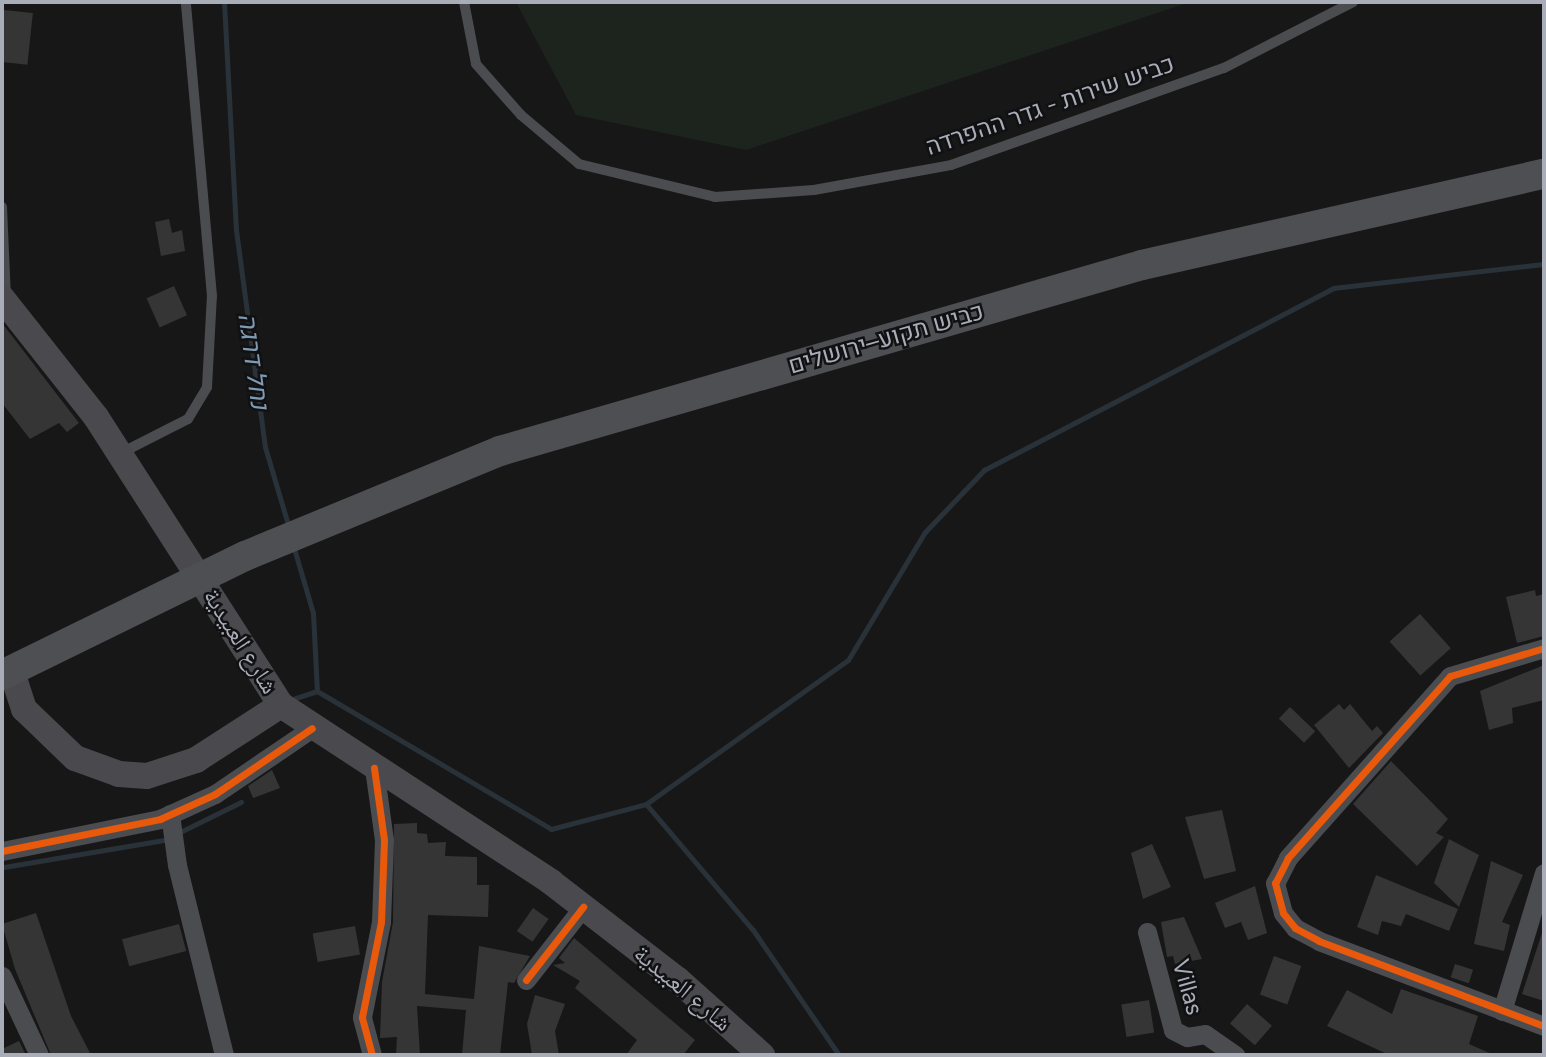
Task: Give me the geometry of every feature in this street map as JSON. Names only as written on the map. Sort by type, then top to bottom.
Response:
[{"type":"main road","name":"כביש תקוע–ירושלים","points":[[6,672],[167,597],[245,556],[526,443],[1142,265],[1544,174]]},
{"type":"main road","name":"شارع العبيدية","points":[[4,302],[120,454],[281,705],[583,907],[678,980],[762,1055]]},
{"type":"main road","points":[[6,672],[24,709],[75,758],[118,774],[147,776],[196,760],[281,705]]},
{"type":"street","points":[[1544,648],[1450,676],[1288,858],[1275,883],[1283,913],[1295,928],[1544,1026]]},
{"type":"street","points":[[2,851],[170,814],[215,794],[312,728]]},
{"type":"street","points":[[372,1055],[362,1017],[381,922],[384,840],[374,768]]},
{"type":"street","points":[[170,814],[177,864],[224,1055]]},
{"type":"street","points":[[1502,1011],[1544,873]]},
{"type":"street","points":[[526,980],[583,907]]},
{"type":"street","name":"Villas","points":[[1147,932],[1172,1030],[1187,1037],[1205,1034],[1235,1055]]},
{"type":"street","points":[[2,976],[39,1055]]},
{"type":"lane","points":[[120,454],[188,419],[207,387],[212,296],[186,2]]},
{"type":"lane","name":"כביש שירות - גדר ההפרדה","points":[[464,2],[476,64],[521,115],[579,164],[715,197],[814,190],[951,164],[1224,68],[1353,2]]},
{"type":"lane","points":[[2,207],[4,302]]},
{"type":"shaded area","points":[[516,2],[1190,2],[746,150],[576,115]]},
{"type":"building","points":[[4,10],[33,13],[27,65],[2,62]]},
{"type":"building","points":[[169,219],[172,233],[182,230],[185,251],[161,256],[155,222]]},
{"type":"building","points":[[174,286],[187,315],[160,327],[147,298]]},
{"type":"building","points":[[2,323],[79,423],[67,432],[59,423],[30,439],[2,403]]},
{"type":"building","points":[[1535,590],[1536,596],[1544,594],[1544,636],[1517,643],[1506,597]]},
{"type":"building","points":[[1420,614],[1451,648],[1420,676],[1390,641]]},
{"type":"building","points":[[1544,665],[1544,700],[1512,708],[1513,723],[1489,730],[1480,691]]},
{"type":"building","points":[[1339,704],[1344,710],[1350,704],[1372,731],[1377,726],[1383,733],[1349,768],[1314,725]]},
{"type":"building","points":[[1290,707],[1315,731],[1304,743],[1279,719]]},
{"type":"building","points":[[1391,761],[1448,819],[1436,833],[1444,837],[1417,866],[1353,804]]},
{"type":"building","points":[[272,770],[280,788],[253,798],[248,786]]},
{"type":"building","points":[[1222,810],[1236,871],[1204,879],[1185,817]]},
{"type":"building","points":[[417,823],[417,833],[427,834],[428,843],[446,842],[445,856],[477,857],[477,885],[489,885],[488,917],[428,915],[425,994],[474,999],[479,946],[530,956],[514,983],[508,982],[500,1055],[462,1055],[466,1010],[417,1006],[420,1055],[396,1055],[397,1037],[380,1038],[382,982],[393,922],[394,824]]},
{"type":"building","points":[[1449,839],[1479,855],[1459,907],[1434,883]]},
{"type":"building","points":[[1152,844],[1171,887],[1143,899],[1131,853]]},
{"type":"building","points":[[1491,861],[1523,875],[1502,922],[1510,925],[1504,951],[1474,944]]},
{"type":"building","points":[[1376,875],[1458,909],[1449,931],[1406,914],[1401,926],[1382,921],[1378,935],[1357,927]]},
{"type":"building","points":[[1255,886],[1267,933],[1248,940],[1241,922],[1225,928],[1215,903]]},
{"type":"building","points":[[533,908],[549,919],[533,942],[517,931]]},
{"type":"building","points":[[36,913],[71,1016],[91,1055],[51,1055],[15,969],[2,924]]},
{"type":"building","points":[[1184,917],[1202,959],[1175,964],[1173,956],[1167,957],[1161,922]]},
{"type":"building","points":[[179,924],[186,951],[129,966],[122,939]]},
{"type":"building","points":[[355,926],[360,955],[318,962],[313,933]]},
{"type":"building","points":[[1542,933],[1544,934],[1544,1001],[1522,994]]},
{"type":"building","points":[[574,938],[695,1040],[683,1055],[626,1055],[637,1040],[575,988],[580,981],[553,965],[565,963],[559,958]]},
{"type":"building","points":[[1274,956],[1301,966],[1287,1004],[1260,995]]},
{"type":"building","points":[[1455,964],[1473,970],[1469,983],[1451,977]]},
{"type":"building","points":[[1401,989],[1478,1016],[1469,1044],[1494,1055],[1389,1055],[1327,1026],[1347,990],[1392,1014]]},
{"type":"building","points":[[535,995],[565,1004],[555,1031],[559,1055],[532,1055],[527,1024]]},
{"type":"building","points":[[1149,1000],[1154,1033],[1127,1037],[1121,1004]]},
{"type":"building","points":[[1247,1004],[1272,1026],[1255,1045],[1230,1024]]},
{"type":"building","points":[[19,1041],[26,1055],[2,1055],[2,1049]]},
{"type":"waterway","name":"נחל דרגה","points":[[224,2],[236,230],[265,447],[289,528]]},
{"type":"waterway","points":[[317,691],[551,829],[646,804],[848,660],[925,532],[984,470],[1333,288],[1544,264]]},
{"type":"waterway","name":"נחל דרגה","points":[[293,545],[313,613],[317,691],[295,698]]},
{"type":"waterway","name":"נחל דרגה","points":[[180,832],[241,802]]},
{"type":"waterway","points":[[646,804],[753,930],[839,1055]]},
{"type":"waterway","name":"נחל דרגה","points":[[4,867],[164,840]]},
{"type":"cycle path","points":[[1544,648],[1450,676],[1288,858],[1275,883],[1283,913],[1295,928],[1319,941],[1544,1026]]},
{"type":"cycle path","points":[[2,851],[160,819],[215,794],[312,728]]},
{"type":"cycle path","points":[[372,1055],[362,1017],[381,922],[384,840],[374,768]]},
{"type":"cycle path","points":[[526,980],[583,907]]}]
